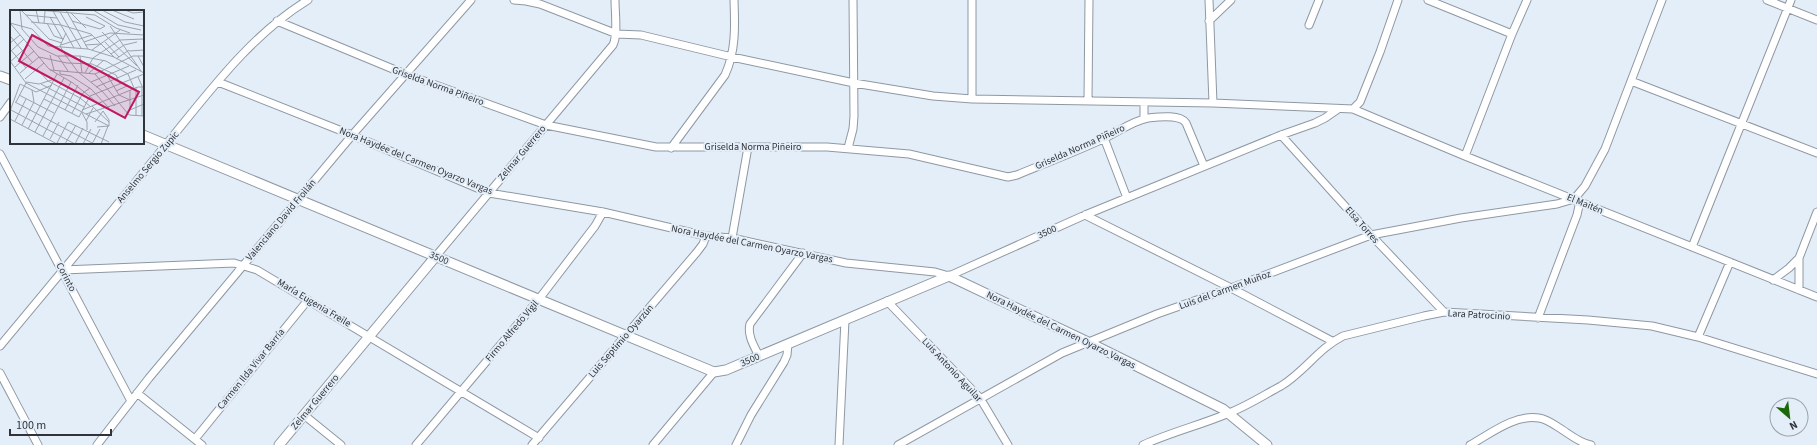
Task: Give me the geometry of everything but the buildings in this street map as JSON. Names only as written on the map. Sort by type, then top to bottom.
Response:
[{"type":"street","name":"Anselmo Sergio Zupic","points":[[0,346],[218,82],[262,34],[277,21],[308,0]]},
{"type":"street","name":"Valenciano David Froilán","points":[[97,445],[137,393],[352,135],[471,0]]},
{"type":"street","points":[[514,0],[540,4],[617,34],[641,34],[732,57],[854,83],[933,96],[1144,103],[1213,103],[1338,109],[1354,109],[1360,102],[1380,52],[1398,0]]},
{"type":"street","points":[[615,0],[615,25],[617,34]]},
{"type":"street","points":[[671,148],[725,75],[732,57],[735,32],[734,0]]},
{"type":"street","points":[[848,148],[853,129],[853,0]]},
{"type":"street","points":[[972,0],[972,98]]},
{"type":"street","points":[[1088,100],[1089,0]]},
{"type":"street","points":[[1209,0],[1213,103]]},
{"type":"street","points":[[1210,21],[1231,0]]},
{"type":"street","points":[[1310,25],[1319,0]]},
{"type":"street","points":[[1428,0],[1512,34]]},
{"type":"street","points":[[1465,156],[1512,34],[1527,0]]},
{"type":"street","points":[[1538,318],[1577,215],[1577,200],[1605,149],[1662,0]]},
{"type":"street","points":[[1767,0],[1817,20]]},
{"type":"street","points":[[1692,247],[1791,0]]},
{"type":"street","name":"Griselda Norma Piñeiro","points":[[277,21],[405,74],[546,125],[656,147],[848,148],[922,156],[1008,177],[1017,175],[1104,138],[1135,122],[1144,119],[1178,117],[1184,119],[1204,166]]},
{"type":"street","name":"Zelmar Guerrero","points":[[279,445],[613,45],[617,38],[617,34]]},
{"type":"street","points":[[0,76],[10,80]]},
{"type":"street","points":[[1632,81],[1741,122],[1817,153]]},
{"type":"street","name":"Nora Haydée del Carmen Oyarzo Vargas","points":[[218,82],[352,135],[489,193],[603,212],[706,236],[732,238],[846,263],[935,272],[949,276],[1088,342],[1230,413],[1254,436],[1267,445]]},
{"type":"street","points":[[0,117],[10,103]]},
{"type":"street","points":[[1144,103],[1144,119]]},
{"type":"street","name":"3500","points":[[144,135],[714,372],[726,370],[949,276],[1085,215],[1281,135],[1315,123],[1338,109]]},
{"type":"street","name":"El Maitén","points":[[1354,109],[1465,156],[1817,297]]},
{"type":"street","name":"Elsa Torres","points":[[1281,135],[1371,235],[1444,312]]},
{"type":"street","points":[[1104,138],[1127,198]]},
{"type":"street","points":[[732,238],[748,147]]},
{"type":"street","name":"Corinto","points":[[0,154],[63,270],[131,401]]},
{"type":"street","name":"Luis del Carmen Muñoz","points":[[898,445],[980,398],[1062,354],[1088,342],[1157,314],[1231,288],[1371,235],[1461,218],[1577,200]]},
{"type":"street","name":"Firmo Alfredo Vigil","points":[[416,445],[539,299],[595,226],[603,212]]},
{"type":"street","points":[[1799,290],[1799,258],[1817,212]]},
{"type":"street","points":[[1085,215],[1231,288],[1332,341]]},
{"type":"street","name":"Luis Septimio Oyarzún","points":[[532,445],[697,252],[703,244],[706,236]]},
{"type":"street","points":[[759,356],[750,337],[750,324],[804,253]]},
{"type":"street","points":[[1774,280],[1799,258]]},
{"type":"street","points":[[1698,337],[1730,262]]},
{"type":"street","name":"María Eugenia Freile","points":[[63,270],[234,263],[244,265],[257,270],[308,300],[538,438]]},
{"type":"street","name":"Carmen Ilda Vivar Barría","points":[[195,439],[308,300]]},
{"type":"street","name":"Luis Antonio Aguilar","points":[[887,301],[980,398],[1008,445]]},
{"type":"street","name":"Lara Patrocinio","points":[[1143,445],[1165,435],[1230,413],[1283,384],[1332,341],[1343,336],[1444,312],[1588,320],[1652,326],[1698,337],[1817,374]]},
{"type":"street","points":[[839,445],[845,320]]},
{"type":"street","points":[[736,445],[751,415],[784,362],[787,355],[788,344]]},
{"type":"street","points":[[653,445],[714,372]]},
{"type":"street","points":[[0,373],[38,445]]},
{"type":"street","points":[[137,393],[202,445]]},
{"type":"street","points":[[304,415],[341,445]]},
{"type":"street","points":[[1470,445],[1507,424],[1530,417],[1548,421],[1591,445]]}]
